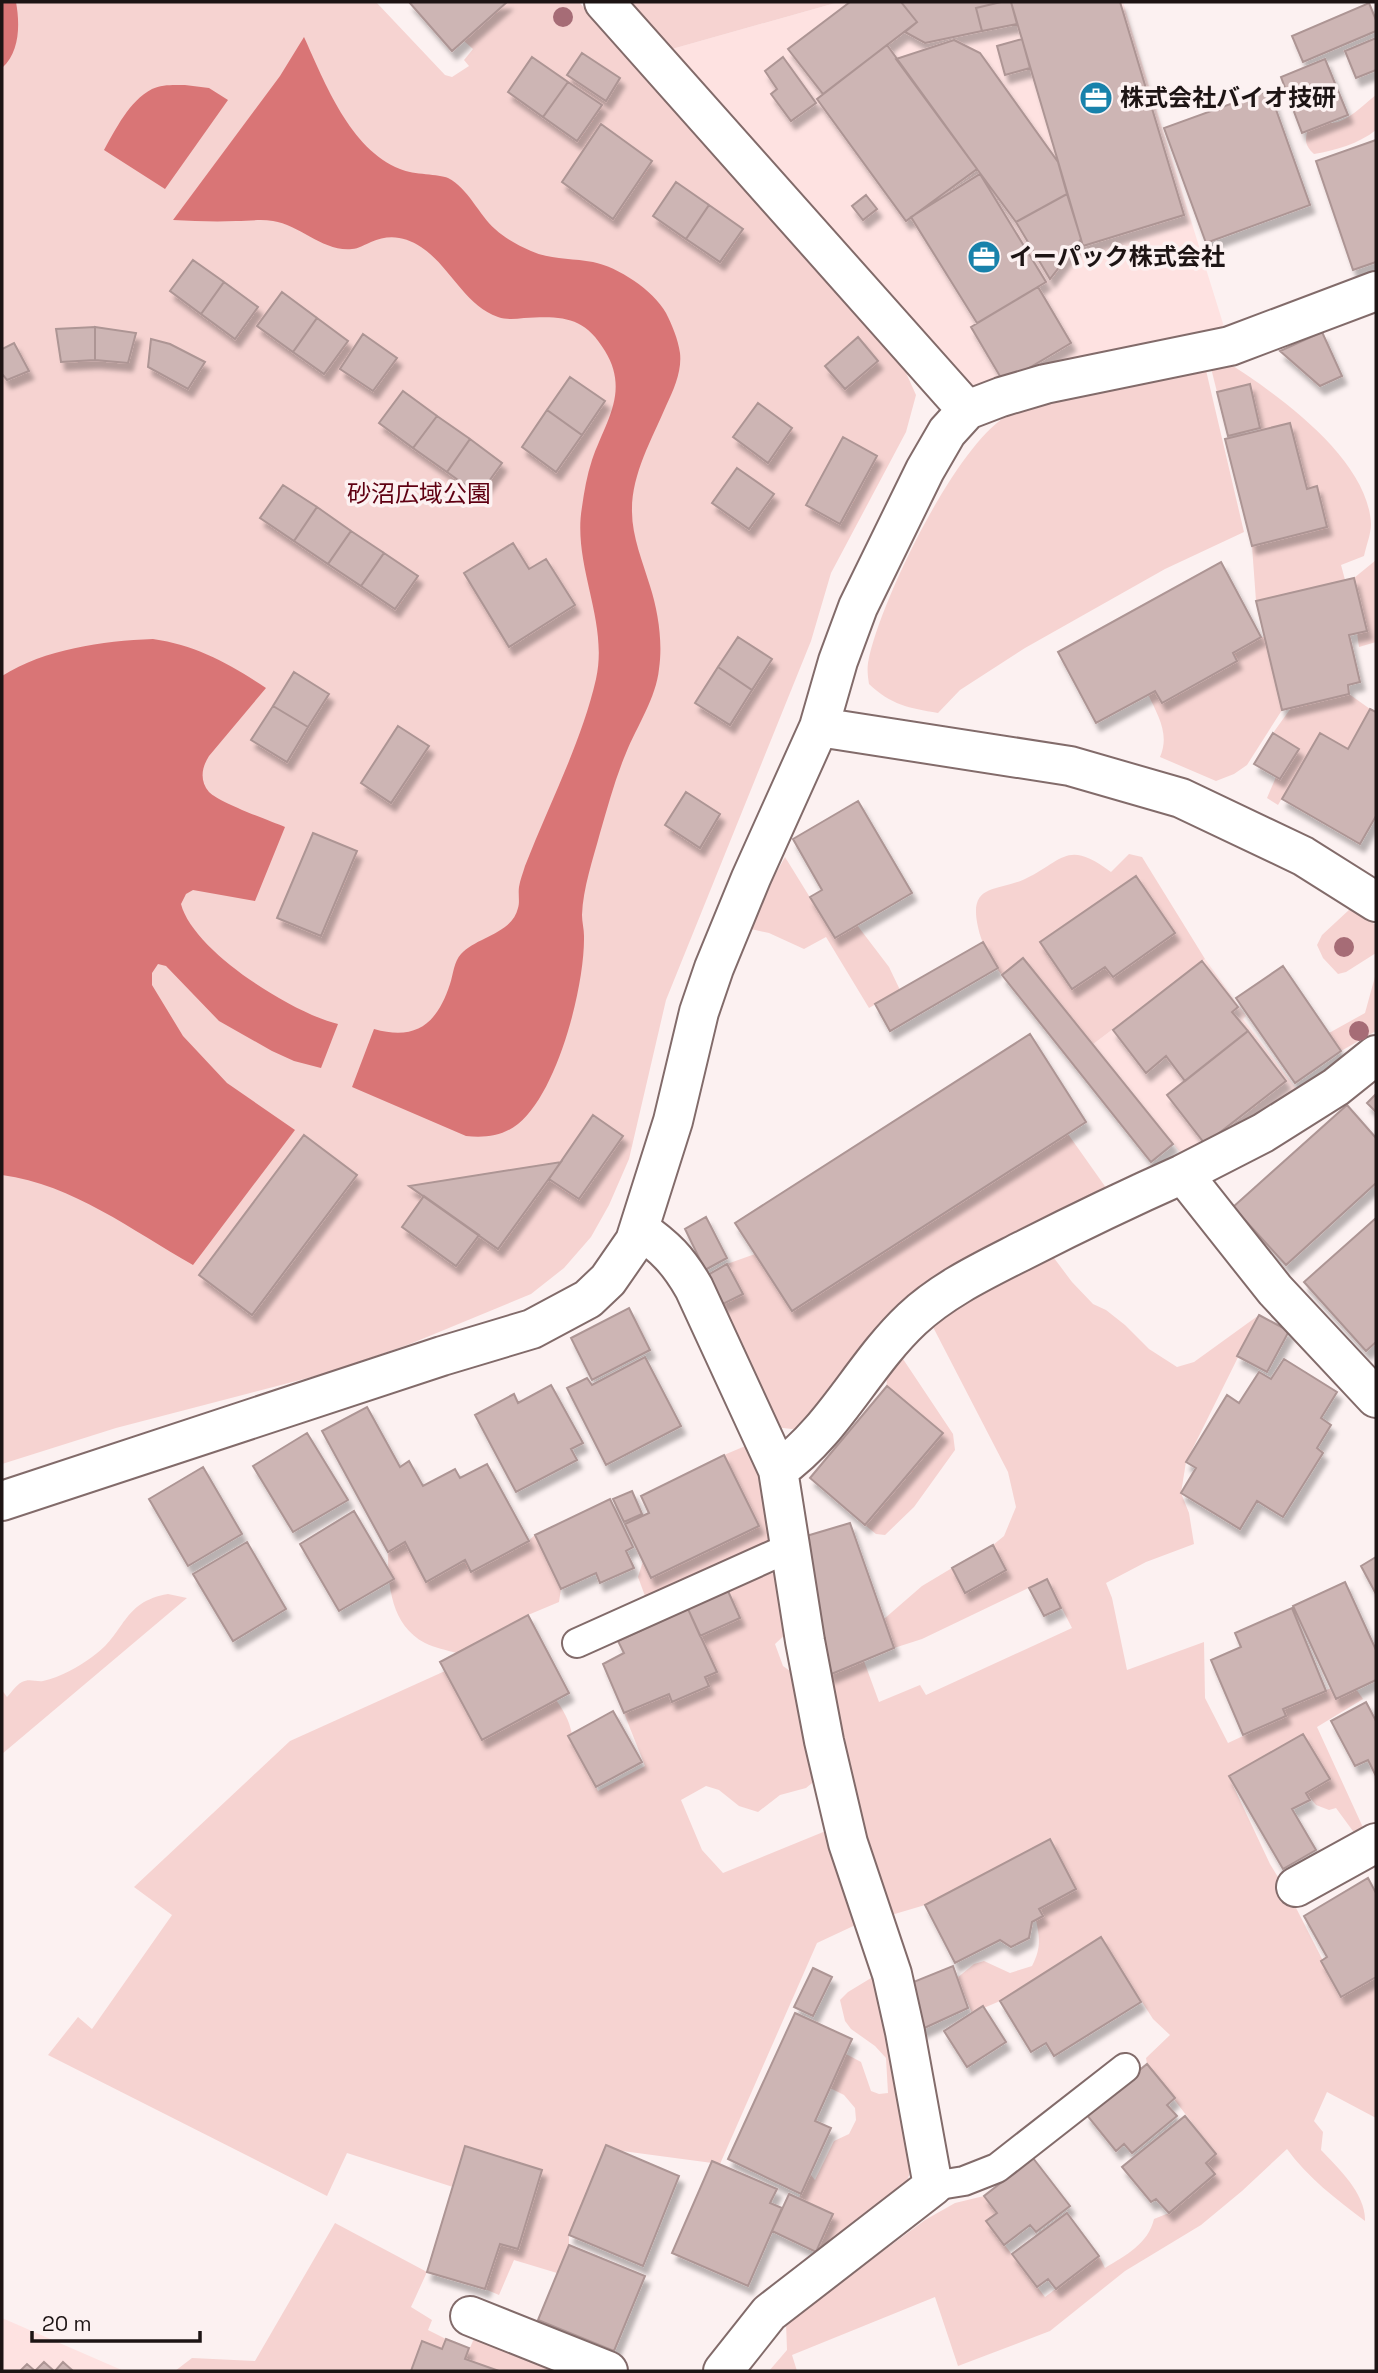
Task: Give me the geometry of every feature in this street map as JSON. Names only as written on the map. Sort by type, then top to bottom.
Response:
[{"type":"street","points":[[604,2],[967,410]]},
{"type":"street","points":[[2,1501],[532,1329],[588,1299],[608,1280],[635,1241],[673,1121],[699,1012],[714,968],[818,727],[858,607],[931,458],[947,432],[967,410],[1045,384],[1230,346],[1376,291]]},
{"type":"street","points":[[818,727],[1070,766],[1181,797],[1303,856],[1376,902]]},
{"type":"street","points":[[778,1470],[792,1460],[833,1416],[909,1322],[932,1302],[1010,1257],[1262,1133],[1336,1087],[1376,1055]]},
{"type":"street","points":[[1183,1174],[1275,1290],[1376,1398]]},
{"type":"street","points":[[639,1229],[664,1247],[681,1266],[694,1288],[778,1470],[824,1741],[848,1843],[892,1974],[933,2186],[769,2313],[723,2371]]},
{"type":"street","points":[[1296,1887],[1376,1843]]},
{"type":"street","points":[[470,2316],[608,2371]]},
{"type":"lane","points":[[577,1643],[791,1547]]},
{"type":"lane","points":[[933,2186],[964,2181],[997,2168],[1125,2068]]},
{"type":"shaded area","points":[[2,2],[16,2],[18,28],[12,54],[2,68]]},
{"type":"shaded area","points":[[839,2],[1123,2],[1230,346],[979,405],[672,49]]},
{"type":"shaded area","points":[[304,37],[341,113],[353,131],[382,159],[406,171],[448,178],[455,182],[495,229],[526,249],[546,256],[603,265],[634,281],[653,296],[666,313],[680,353],[677,380],[643,458],[635,484],[632,512],[638,549],[653,596],[659,627],[660,659],[657,680],[618,773],[589,874],[583,905],[584,936],[580,982],[557,1063],[532,1109],[518,1124],[494,1135],[466,1136],[352,1087],[374,1029],[402,1033],[423,1026],[439,1010],[459,957],[468,948],[509,924],[518,908],[519,887],[525,866],[582,727],[596,679],[598,636],[585,572],[580,529],[587,478],[613,407],[615,380],[605,351],[589,331],[561,318],[505,319],[486,311],[466,295],[431,255],[409,240],[384,238],[357,248],[341,249],[273,221],[173,220],[280,76]]},
{"type":"shaded area","points":[[160,86],[209,88],[228,100],[165,189],[104,150],[124,116],[144,94]]},
{"type":"shaded area","points":[[153,639],[184,646],[212,657],[266,688],[209,756],[203,769],[203,778],[209,792],[215,796],[285,827],[255,901],[193,890],[186,894],[181,904],[189,922],[204,941],[247,978],[296,1007],[338,1024],[321,1068],[294,1061],[219,1021],[166,966],[158,964],[152,973],[152,985],[183,1036],[227,1083],[295,1130],[193,1265],[78,1199],[54,1188],[2,1175],[2,676],[37,659],[74,648]]},
{"type":"shaded area","points":[[1205,959],[1246,1016],[1243,1019],[1308,1104],[1193,1168],[1092,1045]]},
{"type":"shaded area","points":[[2,2318],[124,2371],[2,2371]]},
{"type":"green space","name":"砂沼広域公園","points":[[2,2],[376,2],[445,75],[452,77],[469,66],[464,60],[473,49],[464,41],[507,2],[579,2],[592,17],[597,2],[839,2],[672,49],[627,56],[903,366],[916,395],[906,432],[831,573],[811,641],[666,1000],[629,1159],[609,1205],[591,1237],[564,1268],[531,1294],[410,1344],[327,1373],[116,1428],[2,1464]]},
{"type":"green space","points":[[1376,95],[1376,130],[1355,143],[1339,148],[1314,154],[1310,150],[1306,140],[1310,124],[1338,122],[1356,112]]},
{"type":"green space","points":[[1227,362],[1317,430],[1354,475],[1366,499],[1371,528],[1364,556],[1341,565],[1345,580],[1256,601],[1252,546],[1327,526],[1317,486],[1307,489],[1290,423],[1261,431],[1250,385],[1217,392],[1211,368]]},
{"type":"green space","points":[[1205,366],[1244,532],[1165,569],[1025,648],[960,690],[938,713],[901,704],[885,697],[869,684],[868,663],[875,637],[903,566],[944,489],[989,430],[1010,414],[1027,408],[1111,385]]},
{"type":"green space","points":[[1376,560],[1376,642],[1359,647],[1357,633],[1367,630],[1354,578]]},
{"type":"green space","points":[[1265,637],[1282,710],[1247,765],[1216,781],[1160,757],[1163,733],[1148,694],[1155,691],[1162,703],[1237,661],[1233,653]]},
{"type":"green space","points":[[1349,694],[1370,709],[1348,749],[1320,734],[1278,805],[1267,798],[1276,777],[1281,779],[1299,750],[1273,733],[1291,708]]},
{"type":"green space","points":[[1129,854],[1142,857],[1205,959],[1092,1045],[1002,975],[984,946],[978,927],[977,903],[987,891],[1025,879],[1066,856],[1084,856],[1111,872]],"holes":[[[1136,876],[1175,933],[1113,977],[1105,967],[1072,989],[1040,942]]]},
{"type":"green space","points":[[785,857],[835,938],[857,925],[889,967],[900,990],[869,1008],[826,937],[804,949],[769,933],[751,929],[766,891]]},
{"type":"green space","points":[[1350,909],[1376,925],[1376,953],[1346,972],[1338,974],[1323,958],[1317,945],[1322,935]]},
{"type":"green space","points":[[1376,973],[1376,1031],[1341,1051],[1329,1033],[1365,1013]]},
{"type":"green space","points":[[1068,1134],[1109,1192],[961,1268],[800,1430],[775,1427],[720,1310],[723,1304],[743,1294],[727,1264],[755,1254],[792,1311]]},
{"type":"green space","points":[[1048,1250],[1093,1304],[1106,1310],[1149,1349],[1177,1367],[1194,1362],[1259,1315],[1186,1462],[1181,1493],[1189,1513],[1194,1544],[1146,1562],[1106,1583],[1112,1598],[1127,1670],[1204,1642],[1205,1698],[1228,1743],[1286,1716],[1283,1709],[1331,1688],[1336,1699],[1356,1689],[1363,1699],[1317,1727],[1366,1834],[1358,1838],[1336,1808],[1329,1810],[1316,1805],[1306,1793],[1330,1779],[1303,1734],[1229,1777],[1270,1864],[1292,1900],[1341,1996],[1376,1977],[1376,2118],[1327,2092],[1314,2121],[1323,2132],[1321,2150],[1356,2192],[1361,2201],[1365,2221],[1313,2179],[1287,2149],[1201,2225],[1125,2271],[1050,2331],[958,2366],[935,2297],[792,2355],[797,2371],[769,2371],[787,2350],[786,2323],[925,2220],[955,2203],[984,2196],[997,2213],[986,2221],[1045,2297],[1099,2256],[1105,2268],[1128,2253],[1147,2235],[1154,2219],[1169,2213],[1214,2174],[1206,2163],[1216,2154],[1147,2064],[1146,2058],[1170,2035],[1153,2019],[1101,1938],[1000,2001],[972,2013],[957,1978],[974,1964],[984,1961],[1010,1973],[1032,1966],[1038,1949],[1036,1920],[1042,1916],[1039,1909],[1076,1890],[1051,1839],[925,1905],[888,1916],[856,1828],[829,1675],[864,1661],[879,1702],[920,1685],[926,1695],[1072,1628],[1047,1579],[922,1639],[894,1648],[884,1619],[922,1586],[952,1568],[965,1593],[1006,1570],[993,1545],[1004,1536],[1016,1507],[1008,1472],[933,1327],[952,1310]]},
{"type":"green space","points":[[903,1359],[953,1434],[955,1450],[914,1507],[885,1535],[876,1534],[865,1525],[942,1433],[887,1386],[886,1374]]},
{"type":"green space","points":[[750,1444],[766,1478],[776,1538],[645,1596],[638,1577],[643,1561],[651,1578],[758,1526],[724,1455]]},
{"type":"green space","points":[[535,1535],[561,1589],[559,1602],[528,1615],[457,1653],[425,1643],[405,1626],[398,1615],[391,1591],[388,1552],[405,1542],[427,1581],[465,1560],[528,1541]]},
{"type":"green space","points":[[778,1572],[789,1631],[775,1644],[783,1666],[793,1673],[817,1779],[806,1788],[780,1795],[758,1812],[739,1806],[719,1790],[706,1786],[681,1800],[702,1850],[723,1873],[833,1828],[864,1921],[817,1943],[720,2164],[615,2150],[606,2146],[569,2235],[569,2245],[557,2273],[514,2260],[499,2295],[485,2289],[500,2244],[518,2249],[541,2170],[466,2147],[453,2187],[347,2153],[327,2196],[48,2055],[78,2017],[92,2029],[172,1915],[134,1887],[290,1741],[445,1671],[482,1740],[556,1700],[569,1724],[572,1734],[568,1736],[598,1791],[645,1766],[624,1713],[669,1694],[673,1702],[709,1686],[705,1677],[700,1636],[740,1618],[728,1591],[758,1576]]},
{"type":"green space","points":[[168,1594],[187,1598],[2,1754],[2,1690],[7,1697],[25,1681],[43,1681],[75,1668],[112,1639],[132,1611],[153,1598]]},
{"type":"green space","points":[[876,1975],[914,2158],[907,2182],[888,2200],[816,2252],[833,2214],[799,2198],[810,2174],[815,2180],[834,2141],[849,2134],[856,2120],[855,2108],[844,2095],[830,2088],[846,2054],[861,2062],[871,2091],[888,2093],[886,2058],[875,2046],[851,2029],[845,2021],[840,2000]]},
{"type":"green space","points":[[335,2223],[427,2272],[411,2307],[432,2320],[428,2330],[446,2339],[442,2349],[422,2341],[411,2371],[175,2371],[192,2358],[255,2361]]},
{"type":"green space","points":[[476,2334],[563,2371],[499,2371],[465,2359]]},
{"type":"building","points":[[409,2],[507,2],[452,51]]},
{"type":"building","points":[[850,2],[901,2],[917,22],[823,94],[788,49]]},
{"type":"building","points":[[901,2],[1001,2],[976,8],[982,31],[925,43],[905,32],[917,22]]},
{"type":"building","points":[[1011,2],[1017,24],[982,31],[976,8]]},
{"type":"building","points":[[1011,2],[1120,2],[1184,215],[1083,246]]},
{"type":"building","points":[[1369,3],[1376,20],[1376,31],[1303,62],[1292,36]]},
{"type":"building","points":[[1376,38],[1376,70],[1356,78],[1345,51]]},
{"type":"building","points":[[1022,39],[1030,68],[1005,75],[997,46]]},
{"type":"building","points":[[954,40],[980,53],[1058,162],[1067,194],[1016,222],[896,59]]},
{"type":"building","points":[[887,45],[977,169],[906,221],[817,99]]},
{"type":"building","points":[[582,53],[620,78],[606,101],[567,75]]},
{"type":"building","points":[[532,57],[568,82],[543,117],[508,92]]},
{"type":"building","points":[[783,57],[816,103],[791,121],[771,94],[777,89],[765,71]]},
{"type":"building","points":[[1325,59],[1348,115],[1302,133],[1281,77]]},
{"type":"building","points":[[568,82],[602,105],[577,141],[543,117]]},
{"type":"building","points":[[1269,90],[1310,205],[1206,243],[1164,128]]},
{"type":"building","points":[[601,124],[652,161],[613,219],[562,182]]},
{"type":"building","points":[[1376,140],[1376,262],[1353,270],[1316,161]]},
{"type":"building","points":[[980,174],[1046,282],[977,323],[911,217]]},
{"type":"building","points":[[676,182],[709,205],[686,239],[653,216]]},
{"type":"building","points":[[1067,194],[1081,239],[1050,279],[1016,222]]},
{"type":"building","points":[[866,195],[877,209],[863,220],[852,206]]},
{"type":"building","points":[[709,205],[743,229],[720,262],[686,239]]},
{"type":"building","points":[[193,260],[224,282],[201,314],[170,291]]},
{"type":"building","points":[[224,282],[258,307],[235,339],[201,314]]},
{"type":"building","points":[[1038,287],[1071,343],[1004,383],[971,327]]},
{"type":"building","points":[[282,292],[317,318],[293,352],[257,326]]},
{"type":"building","points":[[317,318],[348,341],[324,374],[293,352]]},
{"type":"building","points":[[95,327],[95,360],[61,362],[56,329]]},
{"type":"building","points":[[95,327],[136,333],[128,363],[95,360]]},
{"type":"building","points":[[1322,332],[1342,376],[1320,386],[1280,351]]},
{"type":"building","points":[[363,334],[397,358],[373,391],[340,369]]},
{"type":"building","points":[[858,337],[878,361],[845,389],[825,366]]},
{"type":"building","points":[[151,339],[170,344],[205,362],[188,389],[148,367]]},
{"type":"building","points":[[14,343],[29,371],[7,380],[2,374],[2,349]]},
{"type":"building","points":[[570,377],[605,401],[582,435],[547,410]]},
{"type":"building","points":[[1250,384],[1260,428],[1228,436],[1217,392]]},
{"type":"building","points":[[403,391],[437,416],[413,448],[379,423]]},
{"type":"building","points":[[758,403],[792,428],[768,463],[733,437]]},
{"type":"building","points":[[547,410],[582,435],[556,472],[522,447]]},
{"type":"building","points":[[437,416],[470,439],[447,472],[413,448]]},
{"type":"building","points":[[1290,423],[1307,489],[1317,486],[1327,527],[1252,546],[1225,439]]},
{"type":"building","points":[[843,437],[877,456],[840,524],[806,505]]},
{"type":"building","points":[[470,439],[502,463],[479,495],[447,472]]},
{"type":"building","points":[[737,468],[774,494],[749,529],[712,503]]},
{"type":"building","points":[[283,485],[317,507],[294,541],[260,518]]},
{"type":"building","points":[[317,507],[351,531],[328,564],[294,541]]},
{"type":"building","points":[[351,531],[384,553],[361,586],[328,564]]},
{"type":"building","points":[[513,543],[529,569],[546,559],[575,605],[509,647],[464,573]]},
{"type":"building","points":[[384,553],[418,576],[395,609],[361,586]]},
{"type":"building","points":[[1221,562],[1261,637],[1233,653],[1237,661],[1162,703],[1155,691],[1096,723],[1058,652]]},
{"type":"building","points":[[1354,578],[1367,631],[1349,635],[1360,682],[1348,685],[1349,694],[1282,710],[1256,601]]},
{"type":"building","points":[[738,637],[772,659],[752,690],[718,667]]},
{"type":"building","points":[[718,667],[752,690],[730,725],[695,703]]},
{"type":"building","points":[[294,672],[329,694],[308,727],[273,706]]},
{"type":"building","points":[[273,706],[308,727],[287,762],[251,740]]},
{"type":"building","points":[[1370,709],[1376,712],[1376,816],[1360,844],[1282,799],[1320,733],[1348,749]]},
{"type":"building","points":[[398,726],[429,746],[391,803],[361,783]]},
{"type":"building","points":[[1273,733],[1299,749],[1280,779],[1254,764]]},
{"type":"building","points":[[686,792],[720,814],[700,848],[665,825]]},
{"type":"building","points":[[858,801],[912,893],[835,938],[810,897],[822,890],[793,839]]},
{"type":"building","points":[[313,833],[357,851],[321,936],[277,918]]},
{"type":"building","points":[[1136,876],[1175,933],[1113,977],[1105,967],[1072,989],[1040,942]]},
{"type":"building","points":[[983,942],[998,968],[890,1031],[875,1004]]},
{"type":"building","points":[[1023,958],[1173,1144],[1151,1162],[1002,975]]},
{"type":"building","points":[[1202,961],[1238,1007],[1232,1012],[1248,1031],[1185,1081],[1166,1056],[1146,1073],[1113,1030]]},
{"type":"building","points":[[1283,966],[1341,1051],[1295,1083],[1236,998]]},
{"type":"building","points":[[1248,1031],[1286,1081],[1205,1144],[1167,1095]]},
{"type":"building","points":[[1030,1034],[1086,1122],[792,1311],[735,1223]]},
{"type":"building","points":[[1376,1094],[1376,1112],[1367,1103]]},
{"type":"building","points":[[1347,1105],[1376,1138],[1376,1183],[1286,1265],[1233,1207]]},
{"type":"building","points":[[593,1115],[623,1136],[579,1199],[549,1179]]},
{"type":"building","points":[[304,1135],[357,1175],[252,1315],[199,1275]]},
{"type":"building","points":[[561,1162],[498,1249],[409,1186]]},
{"type":"building","points":[[424,1196],[479,1235],[456,1266],[402,1227]]},
{"type":"building","points":[[706,1217],[727,1258],[705,1270],[685,1229]]},
{"type":"building","points":[[1376,1218],[1376,1342],[1366,1351],[1304,1282]]},
{"type":"building","points":[[727,1264],[743,1294],[723,1304],[708,1275]]},
{"type":"building","points":[[629,1308],[650,1350],[592,1380],[571,1338]]},
{"type":"building","points":[[1259,1315],[1289,1331],[1267,1372],[1237,1356]]},
{"type":"building","points":[[645,1357],[681,1426],[606,1465],[567,1388],[587,1378],[592,1385]]},
{"type":"building","points":[[1284,1359],[1337,1392],[1321,1418],[1331,1425],[1317,1448],[1323,1453],[1283,1517],[1257,1501],[1240,1529],[1181,1493],[1196,1468],[1186,1462],[1227,1395],[1239,1403],[1259,1372],[1271,1379]]},
{"type":"building","points":[[551,1385],[583,1443],[571,1449],[577,1460],[516,1492],[475,1415],[514,1394],[518,1403]]},
{"type":"building","points":[[887,1386],[943,1433],[865,1525],[810,1478]]},
{"type":"building","points":[[367,1407],[400,1467],[409,1461],[423,1486],[455,1469],[460,1478],[487,1464],[529,1541],[471,1572],[465,1560],[426,1582],[405,1542],[388,1552],[322,1431]]},
{"type":"building","points":[[307,1433],[348,1500],[293,1532],[253,1466]]},
{"type":"building","points":[[724,1455],[759,1526],[651,1578],[625,1524],[649,1513],[641,1496]]},
{"type":"building","points":[[203,1467],[242,1534],[188,1566],[149,1499]]},
{"type":"building","points":[[632,1491],[642,1514],[624,1522],[613,1499]]},
{"type":"building","points":[[610,1499],[633,1547],[626,1551],[634,1568],[600,1583],[596,1573],[561,1589],[535,1535]]},
{"type":"building","points":[[354,1511],[394,1579],[339,1611],[300,1544]]},
{"type":"building","points":[[850,1523],[894,1648],[829,1675],[803,1537]]},
{"type":"building","points":[[247,1542],[286,1609],[233,1641],[193,1574]]},
{"type":"building","points":[[993,1545],[1006,1570],[965,1593],[952,1568]]},
{"type":"building","points":[[1376,1557],[1376,1594],[1361,1566]]},
{"type":"building","points":[[1047,1579],[1061,1608],[1044,1616],[1029,1588]]},
{"type":"building","points":[[1345,1582],[1376,1650],[1376,1680],[1336,1699],[1293,1606]]},
{"type":"building","points":[[728,1591],[740,1618],[700,1636],[688,1609]]},
{"type":"building","points":[[1292,1608],[1326,1691],[1283,1709],[1286,1716],[1243,1735],[1211,1660],[1241,1647],[1235,1633]]},
{"type":"building","points":[[688,1609],[717,1672],[705,1677],[709,1686],[672,1702],[669,1694],[624,1713],[603,1664],[624,1653],[618,1641]]},
{"type":"building","points":[[528,1615],[569,1693],[482,1740],[440,1662]]},
{"type":"building","points":[[1366,1702],[1376,1721],[1376,1776],[1368,1760],[1355,1766],[1331,1721]]},
{"type":"building","points":[[613,1711],[642,1762],[596,1787],[568,1736]]},
{"type":"building","points":[[1303,1734],[1330,1779],[1306,1793],[1310,1800],[1292,1809],[1316,1850],[1283,1869],[1229,1776]]},
{"type":"building","points":[[1050,1839],[1076,1889],[1039,1909],[1043,1916],[1032,1922],[1029,1938],[1011,1947],[1000,1940],[955,1963],[925,1905]]},
{"type":"building","points":[[1368,1878],[1376,1893],[1376,1977],[1341,1997],[1321,1961],[1327,1957],[1304,1916]]},
{"type":"building","points":[[1101,1937],[1141,2002],[1054,2056],[1046,2043],[1031,2052],[1000,2001]]},
{"type":"building","points":[[953,1966],[968,2008],[920,2030],[906,1985]]},
{"type":"building","points":[[813,1968],[832,1977],[813,2016],[794,2007]]},
{"type":"building","points":[[983,2006],[1006,2042],[967,2067],[944,2031]]},
{"type":"building","points":[[795,2013],[852,2039],[815,2121],[831,2128],[801,2194],[728,2159]]},
{"type":"building","points":[[1147,2064],[1175,2098],[1167,2105],[1177,2116],[1132,2153],[1124,2144],[1116,2151],[1086,2114]]},
{"type":"building","points":[[1185,2116],[1216,2154],[1206,2163],[1215,2174],[1169,2213],[1156,2199],[1151,2202],[1122,2167]]},
{"type":"building","points":[[606,2145],[679,2176],[643,2266],[569,2235]]},
{"type":"building","points":[[465,2146],[542,2170],[518,2249],[500,2244],[485,2289],[427,2272]]},
{"type":"building","points":[[1033,2158],[1070,2206],[1036,2232],[1030,2225],[1004,2245],[986,2221],[997,2213],[984,2196]]},
{"type":"building","points":[[712,2161],[777,2189],[770,2203],[782,2208],[748,2286],[672,2253]]},
{"type":"building","points":[[789,2194],[833,2214],[816,2252],[772,2231]]},
{"type":"building","points":[[1067,2213],[1099,2256],[1056,2289],[1048,2279],[1037,2287],[1012,2254]]},
{"type":"building","points":[[569,2245],[645,2276],[614,2351],[538,2320]]},
{"type":"building","points":[[446,2339],[469,2348],[465,2359],[499,2371],[411,2371],[422,2341],[442,2349]]},
{"type":"building","points":[[44,2362],[54,2371],[35,2371]]},
{"type":"building","points":[[63,2362],[73,2371],[55,2371]]},
{"type":"building","points":[[27,2364],[35,2371],[20,2371]]},
{"type":"place","name":"株式会社バイオ技研","points":[[1096,98]]},
{"type":"place","name":"イーパック株式会社","points":[[984,257]]}]
